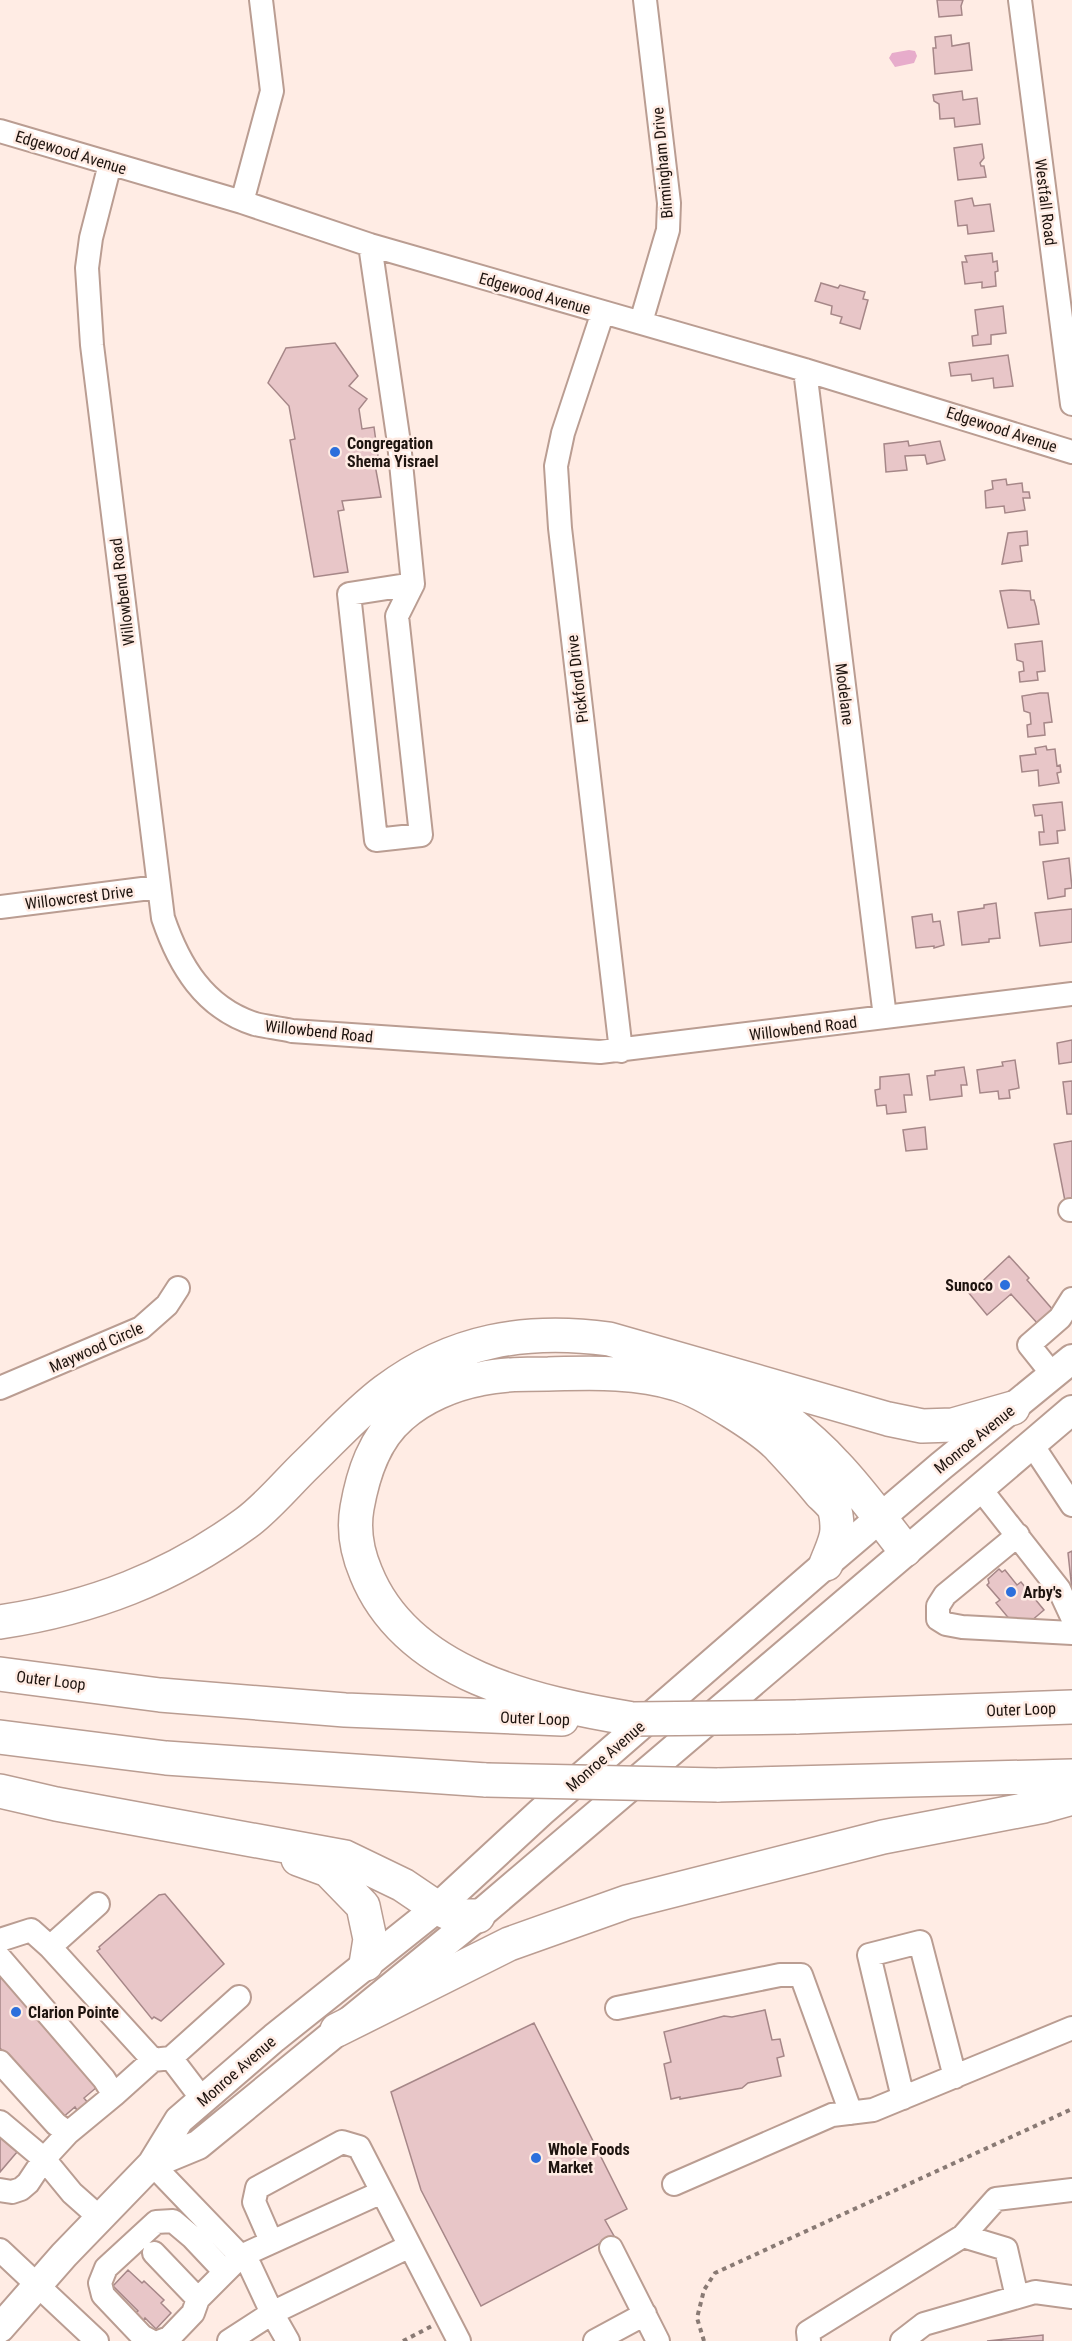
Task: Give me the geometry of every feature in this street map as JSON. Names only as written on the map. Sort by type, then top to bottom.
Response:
[{"type":"highway","points":[[0,1622],[53,1613],[103,1599],[179,1567],[249,1521],[384,1391],[446,1356],[510,1338],[539,1334],[609,1339],[888,1419],[922,1425],[953,1425],[1012,1408]]},
{"type":"highway","points":[[708,1366],[773,1409],[834,1462],[905,1550]]},
{"type":"highway","points":[[563,1714],[495,1687],[449,1664],[415,1641],[372,1589],[359,1556],[354,1525],[360,1489],[371,1457],[384,1433],[401,1415],[428,1397],[480,1378],[520,1374],[569,1373],[647,1377],[679,1384],[696,1391],[776,1443],[834,1509],[837,1532],[826,1564]]},
{"type":"highway","name":"Outer Loop","points":[[0,1674],[160,1695],[345,1710],[563,1714],[633,1719],[796,1717],[1072,1707]]},
{"type":"highway","points":[[0,1737],[166,1758],[486,1780],[717,1785],[1072,1776]]},
{"type":"highway","points":[[0,1791],[56,1804],[345,1857],[403,1885],[437,1908],[454,1916],[478,1916]]},
{"type":"highway","points":[[337,2030],[509,1944],[627,1902],[883,1837],[1044,1806],[1072,1798]]},
{"type":"highway","points":[[240,1837],[328,1870],[363,1905],[370,1939],[366,1964]]},
{"type":"main road","name":"Monroe Avenue","points":[[0,2328],[99,2217],[152,2164],[179,2120],[274,2038],[437,1908],[541,1812],[826,1564],[1063,1367]]},
{"type":"main road","name":"Monroe Avenue","points":[[152,2164],[198,2145],[478,1916],[1072,1410]]},
{"type":"street","points":[[242,202],[272,91],[261,0]]},
{"type":"street","name":"Birmingham Drive","points":[[641,322],[668,230],[669,203],[645,0]]},
{"type":"street","name":"Westfall Road","points":[[1020,0],[1072,404]]},
{"type":"street","name":"Edgewood Avenue","points":[[0,130],[242,202],[370,245],[805,370],[1072,452]]},
{"type":"street","name":"Willowbend Road","points":[[110,164],[91,238],[87,268],[87,297],[163,918],[179,959],[206,996],[223,1009],[255,1024],[292,1031],[561,1051],[621,1051],[1072,994]]},
{"type":"street","points":[[370,245],[399,443],[413,584],[397,616],[421,835],[376,840],[349,594],[413,584]]},
{"type":"street","name":"Pickford Drive","points":[[603,312],[563,433],[556,466],[560,528],[621,1051]]},
{"type":"street","name":"Modelane","points":[[805,370],[885,1017]]},
{"type":"street","name":"Willowcrest Drive","points":[[0,907],[158,887]]},
{"type":"street","name":"Maywood Circle","points":[[0,1388],[141,1328],[167,1305],[178,1288]]},
{"type":"street","points":[[1063,1367],[1029,1345],[1060,1318],[1072,1299]]},
{"type":"street","points":[[1031,1443],[1072,1505]]},
{"type":"street","points":[[979,1487],[1059,1588],[1072,1617]]},
{"type":"street","points":[[1018,1535],[945,1595],[938,1606],[938,1619],[946,1624],[1072,1633]]},
{"type":"street","points":[[50,1947],[98,1904]]},
{"type":"street","points":[[0,1940],[31,1930],[203,2100]]},
{"type":"street","points":[[903,2098],[869,1955],[920,1941],[955,2078]]},
{"type":"street","points":[[0,1958],[104,2079],[114,2095]]},
{"type":"street","points":[[617,2008],[780,1975],[801,1975],[851,2113]]},
{"type":"street","points":[[0,2190],[12,2192],[21,2189],[68,2133],[239,1997]]},
{"type":"street","points":[[674,2184],[832,2115],[873,2110],[1072,2028]]},
{"type":"street","points":[[0,2061],[56,2124],[68,2133]]},
{"type":"street","points":[[0,2122],[44,2159],[72,2193],[99,2217]]},
{"type":"street","points":[[271,2241],[254,2202],[257,2188],[342,2142],[359,2147],[459,2341]]},
{"type":"street","points":[[152,2164],[233,2264]]},
{"type":"street","points":[[809,2341],[808,2332],[963,2236],[996,2199],[1072,2190]]},
{"type":"street","points":[[160,2341],[169,2338],[192,2313],[198,2299],[233,2264],[271,2241],[382,2192]]},
{"type":"street","points":[[151,2341],[142,2336],[103,2295],[100,2283],[106,2268],[156,2222],[173,2221],[192,2237],[233,2264],[250,2266],[288,2341]]},
{"type":"street","points":[[963,2236],[1006,2249],[1017,2297]]},
{"type":"street","points":[[229,2341],[272,2313],[410,2246]]},
{"type":"street","points":[[611,2248],[658,2341]]},
{"type":"street","points":[[0,2250],[97,2341]]},
{"type":"street","points":[[154,2253],[198,2299]]},
{"type":"street","points":[[902,2341],[924,2325],[1035,2292],[1072,2297]]},
{"type":"street","points":[[596,2341],[645,2314]]},
{"type":"path","points":[[704,2341],[697,2318],[704,2290],[716,2273],[1072,2109]]},
{"type":"path","points":[[403,2341],[436,2325]]},
{"type":"shaded area","points":[[915,51],[917,56],[914,63],[895,67],[889,58],[892,53]]},
{"type":"building","points":[[937,0],[963,0],[962,15],[939,17]]},
{"type":"building","points":[[951,35],[952,46],[969,43],[972,70],[935,74],[933,48],[936,48],[935,37]]},
{"type":"building","points":[[962,91],[963,100],[977,98],[980,124],[955,127],[954,118],[940,119],[939,104],[934,101],[933,95]]},
{"type":"building","points":[[982,144],[984,158],[980,163],[984,166],[986,177],[958,180],[954,148]]},
{"type":"building","points":[[972,198],[974,206],[990,204],[994,231],[968,234],[967,225],[958,226],[955,201]]},
{"type":"building","points":[[992,253],[993,262],[997,261],[996,286],[982,288],[982,282],[965,284],[962,262],[967,262],[965,256]]},
{"type":"building","points":[[821,283],[838,288],[840,285],[865,292],[863,299],[868,300],[860,329],[840,323],[842,317],[831,314],[832,306],[815,301]]},
{"type":"building","points":[[1003,306],[1006,333],[991,335],[991,344],[973,346],[972,336],[978,335],[975,310]]},
{"type":"building","name":"Congregation Shema Yisrael","points":[[335,343],[358,376],[349,386],[367,399],[359,409],[362,429],[374,427],[379,464],[375,465],[381,497],[342,501],[344,510],[338,511],[348,572],[314,577],[290,440],[295,439],[289,406],[268,383],[286,348]]},
{"type":"building","points":[[1008,355],[1013,386],[994,388],[993,378],[972,381],[971,374],[951,376],[949,363]]},
{"type":"building","points":[[908,441],[909,446],[940,441],[945,460],[927,464],[925,455],[905,456],[907,470],[886,472],[884,444]]},
{"type":"building","points":[[1006,479],[1007,485],[1022,483],[1023,492],[1029,492],[1030,498],[1023,498],[1025,510],[1005,513],[1004,506],[986,508],[985,491],[993,489],[992,481]]},
{"type":"building","points":[[1027,531],[1028,545],[1020,546],[1022,561],[1002,564],[1008,533]]},
{"type":"building","points":[[1000,591],[1030,591],[1039,624],[1008,628]]},
{"type":"building","points":[[1042,641],[1045,671],[1037,672],[1038,680],[1020,682],[1019,672],[1024,671],[1023,662],[1017,660],[1015,644]]},
{"type":"building","points":[[1048,693],[1052,722],[1044,723],[1045,735],[1028,737],[1027,725],[1031,724],[1030,713],[1024,711],[1022,696]]},
{"type":"building","points":[[1046,746],[1047,750],[1055,749],[1057,766],[1060,765],[1061,772],[1057,773],[1059,783],[1039,786],[1038,770],[1022,772],[1020,756],[1036,754],[1035,748]]},
{"type":"building","points":[[1062,802],[1065,830],[1057,831],[1058,843],[1040,845],[1039,832],[1044,832],[1042,815],[1035,816],[1033,805]]},
{"type":"building","points":[[1069,858],[1072,888],[1065,889],[1065,896],[1048,899],[1043,862]]},
{"type":"building","points":[[996,903],[1000,938],[989,939],[989,942],[962,945],[958,912],[984,908],[984,905]]},
{"type":"building","points":[[1072,909],[1072,942],[1040,946],[1035,913]]},
{"type":"building","points":[[932,914],[933,922],[940,921],[944,945],[934,948],[934,946],[916,948],[912,917]]},
{"type":"building","points":[[1072,1040],[1072,1062],[1059,1064],[1057,1043]]},
{"type":"building","points":[[1015,1060],[1019,1088],[1009,1090],[1010,1098],[999,1099],[998,1091],[980,1093],[977,1070],[1003,1066],[1002,1062]]},
{"type":"building","points":[[964,1067],[967,1085],[961,1085],[962,1096],[930,1100],[927,1076],[935,1075],[935,1071]]},
{"type":"building","points":[[909,1074],[912,1095],[904,1095],[906,1112],[887,1114],[886,1105],[877,1106],[875,1090],[880,1089],[880,1077]]},
{"type":"building","points":[[1072,1081],[1072,1114],[1067,1114],[1063,1082]]},
{"type":"building","points":[[925,1127],[927,1149],[906,1151],[903,1130]]},
{"type":"building","points":[[1072,1141],[1072,1199],[1065,1201],[1054,1144]]},
{"type":"building","name":"Sunoco","points":[[1009,1256],[1053,1310],[1038,1324],[1011,1294],[987,1315],[968,1292],[971,1292]]},
{"type":"building","points":[[1072,1551],[1072,1590],[1068,1553]]},
{"type":"building","name":"Arby's","points":[[999,1569],[1002,1572],[1005,1570],[1017,1585],[1021,1582],[1044,1610],[1024,1627],[1016,1627],[996,1603],[1000,1600],[987,1585],[988,1579]]},
{"type":"building","points":[[165,1894],[224,1964],[161,2021],[154,2017],[152,2019],[97,1951],[159,1895]]},
{"type":"building","name":"Clarion Pointe","points":[[0,1976],[97,2087],[84,2098],[88,2103],[78,2112],[75,2107],[61,2119],[0,2048]]},
{"type":"building","points":[[765,2010],[772,2040],[780,2039],[784,2056],[777,2058],[781,2076],[748,2083],[742,2088],[671,2099],[664,2064],[671,2062],[664,2032],[724,2016],[732,2017]]},
{"type":"building","points":[[534,2023],[627,2209],[605,2220],[614,2236],[481,2306],[421,2190],[391,2092]]},
{"type":"building","points":[[0,2137],[17,2152],[0,2172]]},
{"type":"building","points":[[128,2270],[164,2300],[161,2303],[171,2313],[156,2329],[145,2318],[143,2321],[135,2313],[138,2311],[113,2286]]},
{"type":"building","points":[[1043,2335],[1043,2341],[987,2341]]},
{"type":"place","name":"Congregation Shema Yisrael","points":[[335,452]]},
{"type":"place","name":"Sunoco","points":[[1005,1285]]},
{"type":"place","name":"Arby's","points":[[1011,1592]]},
{"type":"place","name":"Clarion Pointe","points":[[16,2012]]},
{"type":"place","name":"Whole Foods Market","points":[[536,2158]]}]
